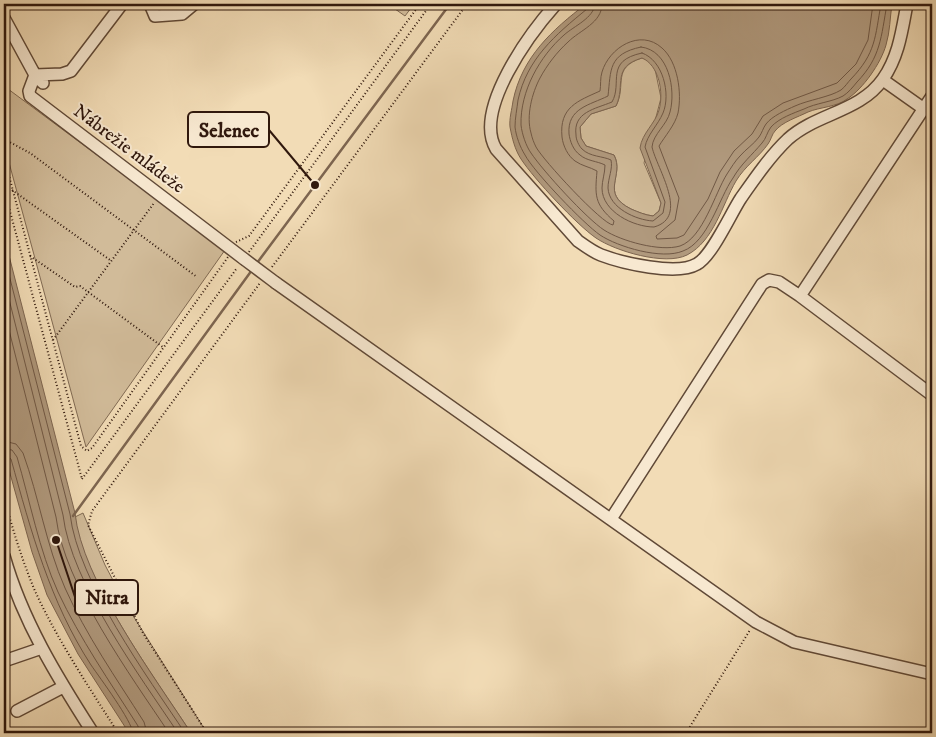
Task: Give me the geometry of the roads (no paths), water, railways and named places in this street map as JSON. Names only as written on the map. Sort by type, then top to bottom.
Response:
[{"type":"street","points":[[4,18],[39,79],[71,70],[122,4]]},
{"type":"street","points":[[150,4],[155,16],[182,14],[194,4]]},
{"type":"street","points":[[556,4],[521,48],[511,65],[491,116],[490,140],[578,241],[599,254],[619,261],[669,268],[684,268],[698,264],[706,255],[742,198],[788,139],[810,122],[839,112],[856,103],[883,80],[894,62],[900,41],[906,4]]},
{"type":"street","name":"Nábrežie mládeže","points":[[39,79],[29,91],[35,101],[276,283],[756,622],[794,642],[932,674]]},
{"type":"street","points":[[883,80],[924,109]]},
{"type":"street","points":[[800,296],[932,96]]},
{"type":"street","points":[[612,519],[762,284],[769,280],[779,282],[800,296],[932,394]]},
{"type":"street","points":[[4,556],[14,589],[42,648],[63,687],[93,733]]},
{"type":"street","points":[[4,661],[42,648]]},
{"type":"street","points":[[17,711],[63,687]]},
{"type":"water","points":[[586,4],[892,4],[884,52],[871,75],[859,89],[843,102],[808,112],[786,122],[778,128],[764,149],[736,181],[711,232],[704,241],[687,255],[666,259],[640,256],[615,248],[596,238],[567,213],[545,189],[527,168],[515,148],[510,127],[510,117],[517,85],[523,71],[550,35]],"holes":[[[642,58],[653,67],[659,80],[661,96],[657,115],[643,138],[640,148],[661,203],[659,211],[653,216],[631,209],[616,197],[614,190],[617,163],[614,155],[586,146],[581,138],[580,127],[591,114],[616,106],[619,98],[621,78],[626,66]]]},
{"type":"water","points":[[4,236],[80,539],[91,568],[122,627],[191,733],[129,733],[78,654],[47,595],[32,552],[4,452]]},
{"type":"waterway","points":[[257,263],[450,4]]},
{"type":"waterway","points":[[73,516],[252,270]]},
{"type":"place","name":"Selenec","points":[[315,185]]},
{"type":"place","name":"Nitra","points":[[56,540]]}]
